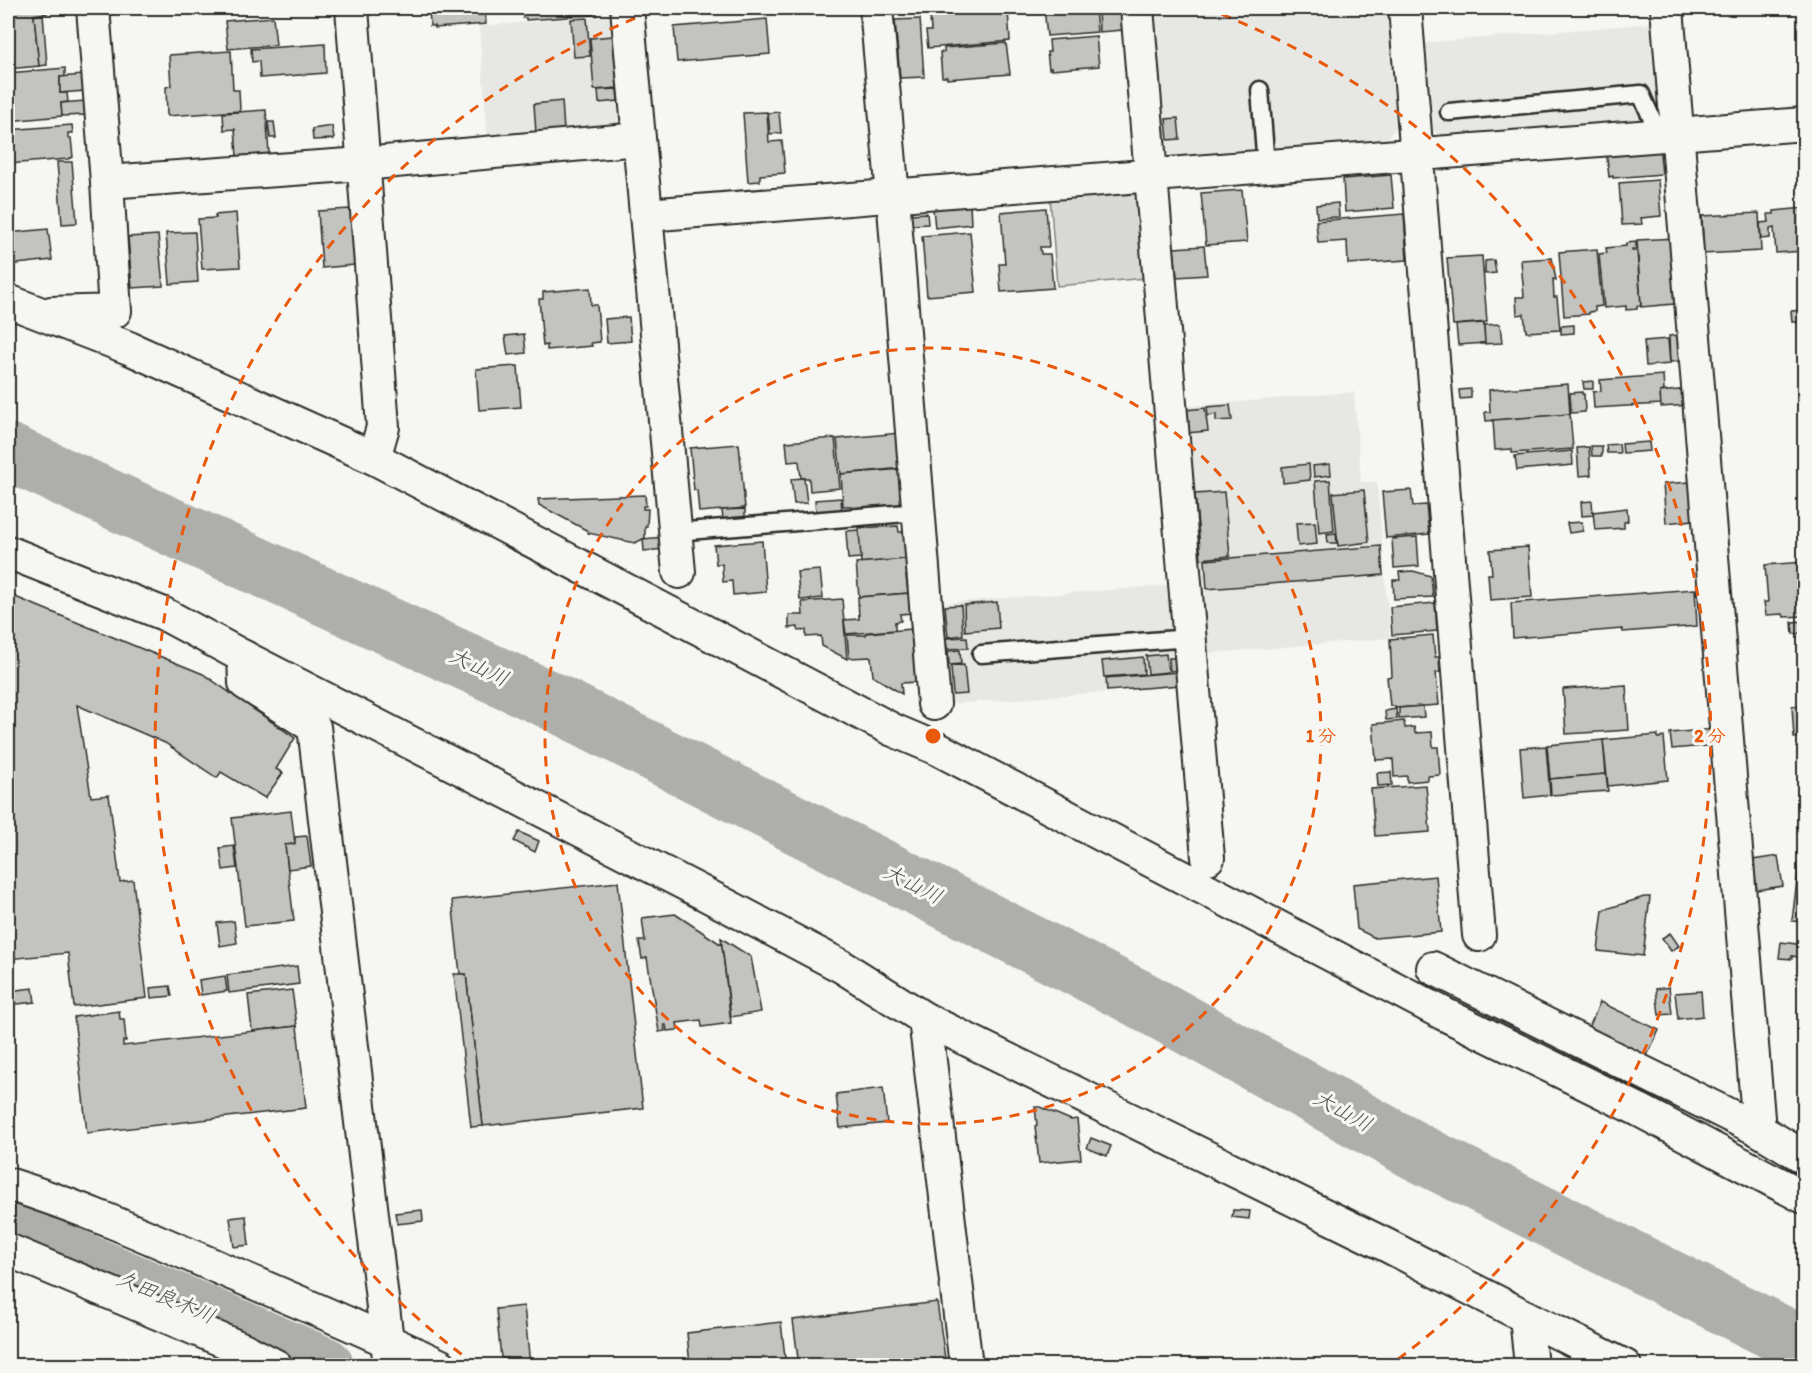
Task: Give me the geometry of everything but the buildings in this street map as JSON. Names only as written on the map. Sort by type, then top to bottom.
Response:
[{"type":"street","points":[[38,314],[115,311],[93,8]]},
{"type":"street","points":[[352,8],[383,427],[374,458]]},
{"type":"street","points":[[627,8],[679,572]]},
{"type":"street","points":[[876,8],[934,704]]},
{"type":"street","points":[[1137,8],[1208,858]]},
{"type":"street","points":[[1405,8],[1479,935]]},
{"type":"street","points":[[1666,8],[1669,134],[1759,1130]]},
{"type":"street","points":[[646,215],[1804,124]]},
{"type":"street","points":[[107,182],[363,164],[639,139]]},
{"type":"street","points":[[8,301],[129,348],[374,458],[893,730],[938,749],[1433,1008],[1638,1110],[1804,1197]]},
{"type":"street","points":[[8,552],[164,614],[714,898],[841,966],[925,1019],[1386,1245],[1624,1365]]},
{"type":"street","points":[[244,657],[245,683],[314,728],[388,1349]]},
{"type":"street","points":[[1433,968],[1759,1130],[1804,1157]]},
{"type":"street","points":[[925,1019],[966,1365]]},
{"type":"street","points":[[8,1184],[120,1225],[388,1349],[441,1365]]},
{"type":"street","points":[[8,1250],[276,1365]]},
{"type":"street","points":[[1526,1317],[1531,1365]]},
{"type":"lane","points":[[1260,90],[1266,166]]},
{"type":"lane","points":[[1449,112],[1641,94],[1669,134]]},
{"type":"lane","points":[[675,532],[919,512]]},
{"type":"lane","points":[[981,654],[1190,638]]},
{"type":"shaded area","points":[[1150,8],[1386,8],[1396,127],[1387,139],[1171,157],[1161,146]]},
{"type":"shaded area","points":[[616,15],[625,119],[616,129],[488,140],[479,26]]},
{"type":"shaded area","points":[[1654,23],[1662,112],[1657,118],[1441,137],[1430,127],[1423,43]]},
{"type":"shaded area","points":[[1138,188],[1146,278],[1057,286],[1050,196]]},
{"type":"shaded area","points":[[1354,392],[1361,482],[1377,482],[1390,638],[1201,654],[1180,407]]},
{"type":"shaded area","points":[[1173,585],[1181,686],[951,704],[942,603]]},
{"type":"waterway","name":"大山川","points":[[8,452],[552,701],[1134,996],[1417,1152],[1804,1346]]},
{"type":"waterway","name":"久田良木川","points":[[8,1229],[325,1366]]}]
